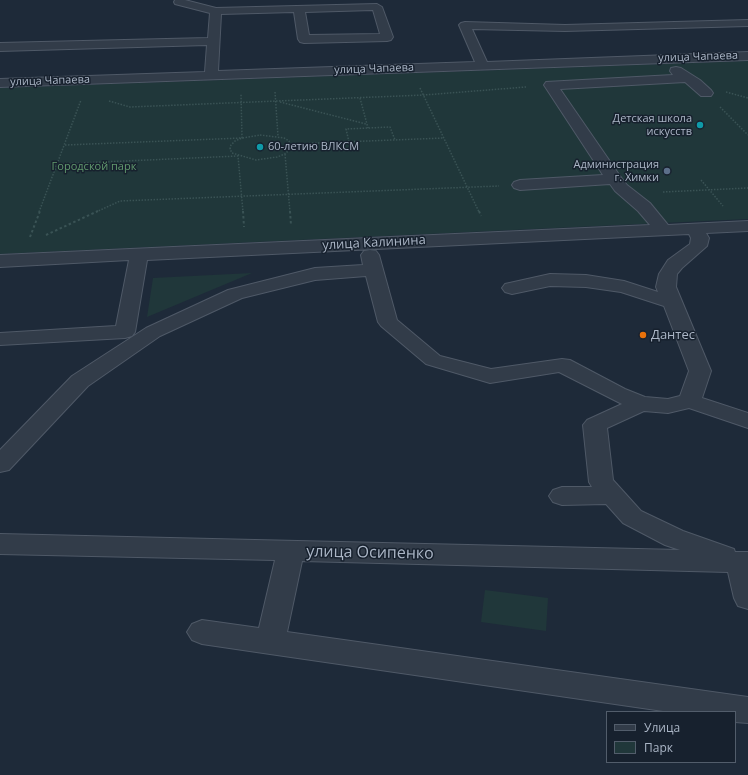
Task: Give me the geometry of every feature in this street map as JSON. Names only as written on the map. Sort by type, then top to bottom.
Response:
[{"type":"street","points":[[180,0],[180,2],[216,12],[299,9],[377,7],[387,36],[304,39],[299,9]]},
{"type":"street","points":[[211,75],[216,12]]},
{"type":"street","points":[[483,66],[465,25],[565,28],[748,23]]},
{"type":"street","points":[[0,47],[213,40]]},
{"type":"street","name":"улица Чапаева","points":[[0,83],[483,66],[655,58],[748,56]]},
{"type":"street","points":[[655,58],[688,78],[706,93]]},
{"type":"street","points":[[551,85],[688,78]]},
{"type":"street","points":[[551,85],[614,179],[628,194],[644,207],[664,230]]},
{"type":"street","points":[[520,185],[614,179]]},
{"type":"street","name":"улица Калинина","points":[[0,261],[748,226]]},
{"type":"street","points":[[690,401],[700,371],[666,287],[668,274],[675,264],[698,246],[700,238],[694,229]]},
{"type":"street","points":[[370,243],[370,259],[388,322],[433,360],[490,376],[562,365],[618,394],[641,404],[668,406],[690,401],[748,421]]},
{"type":"street","points":[[0,339],[125,332],[138,254]]},
{"type":"street","points":[[0,464],[80,381],[153,332],[235,294],[315,274],[373,270]]},
{"type":"street","points":[[512,288],[550,280],[586,281],[624,287],[672,303]]},
{"type":"street","points":[[641,404],[595,425],[601,482],[632,518],[674,538],[744,562],[748,598]]},
{"type":"street","points":[[562,496],[612,495]]},
{"type":"street","name":"улица Осипенко","points":[[0,544],[744,562]]},
{"type":"street","points":[[270,642],[290,551]]},
{"type":"street","points":[[202,632],[748,710]]},
{"type":"path","points":[[418,82],[482,217]]},
{"type":"path","points":[[107,100],[130,108],[424,95],[551,85]]},
{"type":"path","points":[[275,88],[278,136]]},
{"type":"path","points":[[240,89],[242,138]]},
{"type":"path","points":[[706,93],[748,135]]},
{"type":"path","points":[[360,98],[368,128]]},
{"type":"path","points":[[27,243],[82,100]]},
{"type":"path","points":[[276,101],[366,124]]},
{"type":"path","points":[[349,142],[346,128],[390,127],[395,140]]},
{"type":"path","points":[[65,145],[242,138],[260,134],[278,136],[289,141],[291,144],[444,138]]},
{"type":"path","points":[[242,138],[231,145],[230,149],[232,153],[246,159],[262,160],[277,157],[289,151],[291,144]]},
{"type":"path","points":[[285,154],[291,232]]},
{"type":"path","points":[[57,164],[238,156]]},
{"type":"path","points":[[238,156],[245,234]]},
{"type":"path","points":[[42,237],[120,201],[520,185]]},
{"type":"path","points":[[628,194],[748,188]]},
{"type":"green space","name":"Городской парк","points":[[748,61],[748,219],[0,254],[0,88]]},
{"type":"green space","points":[[252,273],[147,317],[153,278]]},
{"type":"green space","points":[[485,590],[548,598],[546,631],[481,622]]},
{"type":"place","name":"Детская школа искусств","points":[[700,125]]},
{"type":"place","name":"60-летию ВЛКСМ","points":[[260,147]]},
{"type":"place","name":"Администрация г. Химки","points":[[667,171]]},
{"type":"place","name":"Дантес","points":[[643,335]]}]
